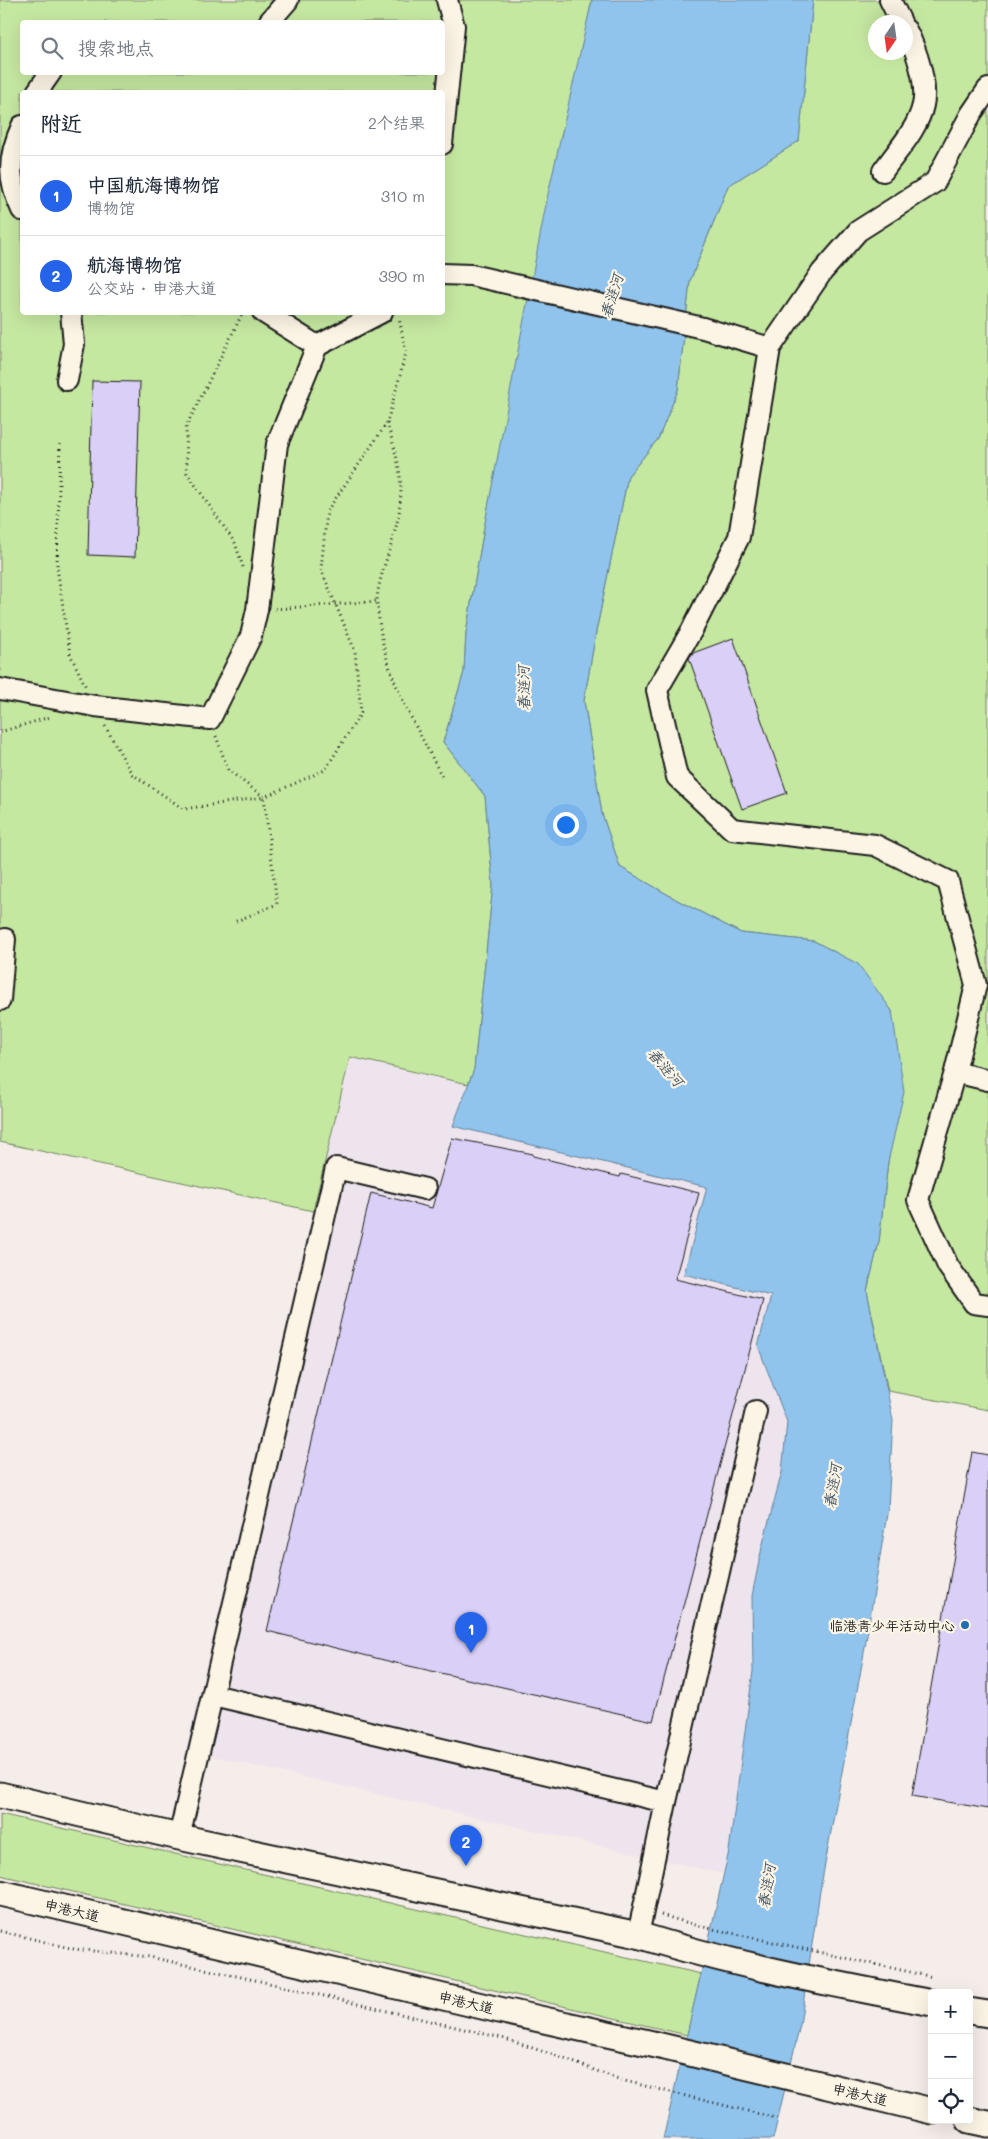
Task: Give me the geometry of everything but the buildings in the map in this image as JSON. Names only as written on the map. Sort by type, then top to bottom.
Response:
[{"type":"main road","points":[[0,1795],[179,1838],[638,1935],[678,1947],[818,1981],[928,2002]]},
{"type":"main road","name":"申港大道","points":[[0,1893],[648,2043],[928,2110]]},
{"type":"main road","points":[[973,2012],[988,2014]]},
{"type":"main road","points":[[973,2121],[988,2124]]},
{"type":"street","points":[[271,20],[288,0]]},
{"type":"street","points":[[445,114],[454,26],[447,0]]},
{"type":"street","points":[[890,0],[898,15]]},
{"type":"street","points":[[882,171],[914,126],[923,105],[923,78],[913,45]]},
{"type":"street","points":[[38,90],[49,75]]},
{"type":"street","points":[[988,88],[971,114],[935,182],[858,231],[822,272],[770,348],[739,537],[692,630],[657,690],[677,777],[732,829],[875,845],[948,880],[976,986],[955,1072],[918,1200],[948,1266],[974,1303],[988,1305]]},
{"type":"street","points":[[20,131],[15,142],[10,175],[20,202]]},
{"type":"street","points":[[445,274],[471,274],[703,328],[770,348]]},
{"type":"street","points":[[67,380],[74,344],[71,315]]},
{"type":"street","points":[[268,315],[317,346]]},
{"type":"street","points":[[0,689],[95,706],[210,719],[252,636],[257,610],[277,444],[317,346],[376,315]]},
{"type":"street","points":[[0,1000],[5,938]]},
{"type":"street","points":[[955,1072],[988,1080]]},
{"type":"street","points":[[179,1838],[336,1168],[425,1189]]},
{"type":"street","points":[[638,1935],[666,1802],[756,1411]]},
{"type":"street","points":[[212,1695],[666,1802]]},
{"type":"path","points":[[242,315],[186,427],[187,473],[235,543],[243,568]]},
{"type":"path","points":[[60,444],[57,567],[70,654],[95,706],[132,774],[184,809],[264,797],[325,770],[361,713],[355,651],[321,569],[327,511],[386,423],[406,353],[399,315]]},
{"type":"path","points":[[386,423],[400,465],[402,492],[395,534],[385,561],[377,601],[382,643],[393,681],[442,777]]},
{"type":"path","points":[[257,610],[377,601]]},
{"type":"path","points":[[210,719],[228,770],[264,797],[278,904],[234,922]]},
{"type":"path","points":[[656,1914],[699,1926],[933,1977]]},
{"type":"path","points":[[0,1931],[74,1949],[150,1957],[492,2036],[554,2055],[621,2080],[780,2119]]},
{"type":"shaded area","points":[[350,1057],[468,1084],[453,1126],[708,1187],[684,1274],[771,1295],[758,1346],[787,1422],[782,1472],[762,1547],[752,1596],[753,1671],[729,1851],[723,1874],[186,1750]]},
{"type":"green space","points":[[0,0],[592,0],[484,528],[466,633],[464,672],[443,742],[485,796],[493,885],[474,1070],[468,1084],[350,1057],[313,1211],[0,1142]]},
{"type":"green space","points":[[813,0],[988,0],[988,1410],[888,1391],[867,1291],[879,1242],[888,1162],[892,1011],[857,964],[814,941],[741,933],[679,901],[620,867],[602,814],[584,701],[596,632],[628,476],[658,439],[678,390],[690,281],[728,186],[799,141]]},
{"type":"green space","points":[[0,1814],[701,1974],[687,2035],[0,1875]]},
{"type":"water","name":"春涟河","points":[[592,0],[813,0],[799,141],[728,186],[690,281],[678,390],[658,439],[628,476],[584,701],[602,814],[620,867],[679,901],[741,933],[814,941],[858,964],[892,1011],[904,1092],[888,1162],[879,1242],[867,1291],[893,1420],[888,1508],[864,1653],[820,1891],[800,2025],[773,2139],[663,2139],[729,1851],[753,1671],[752,1596],[762,1547],[782,1472],[787,1422],[758,1346],[771,1296],[684,1274],[707,1187],[453,1126],[474,1069],[493,885],[485,796],[443,742],[464,672],[466,633],[484,528],[548,194]]},
{"type":"place","name":"临港青少年活动中心","points":[[965,1625]]},
{"type":"place","name":"中国航海博物馆","points":[[471,1653]]},
{"type":"place","name":"航海博物馆","points":[[466,1866]]}]
